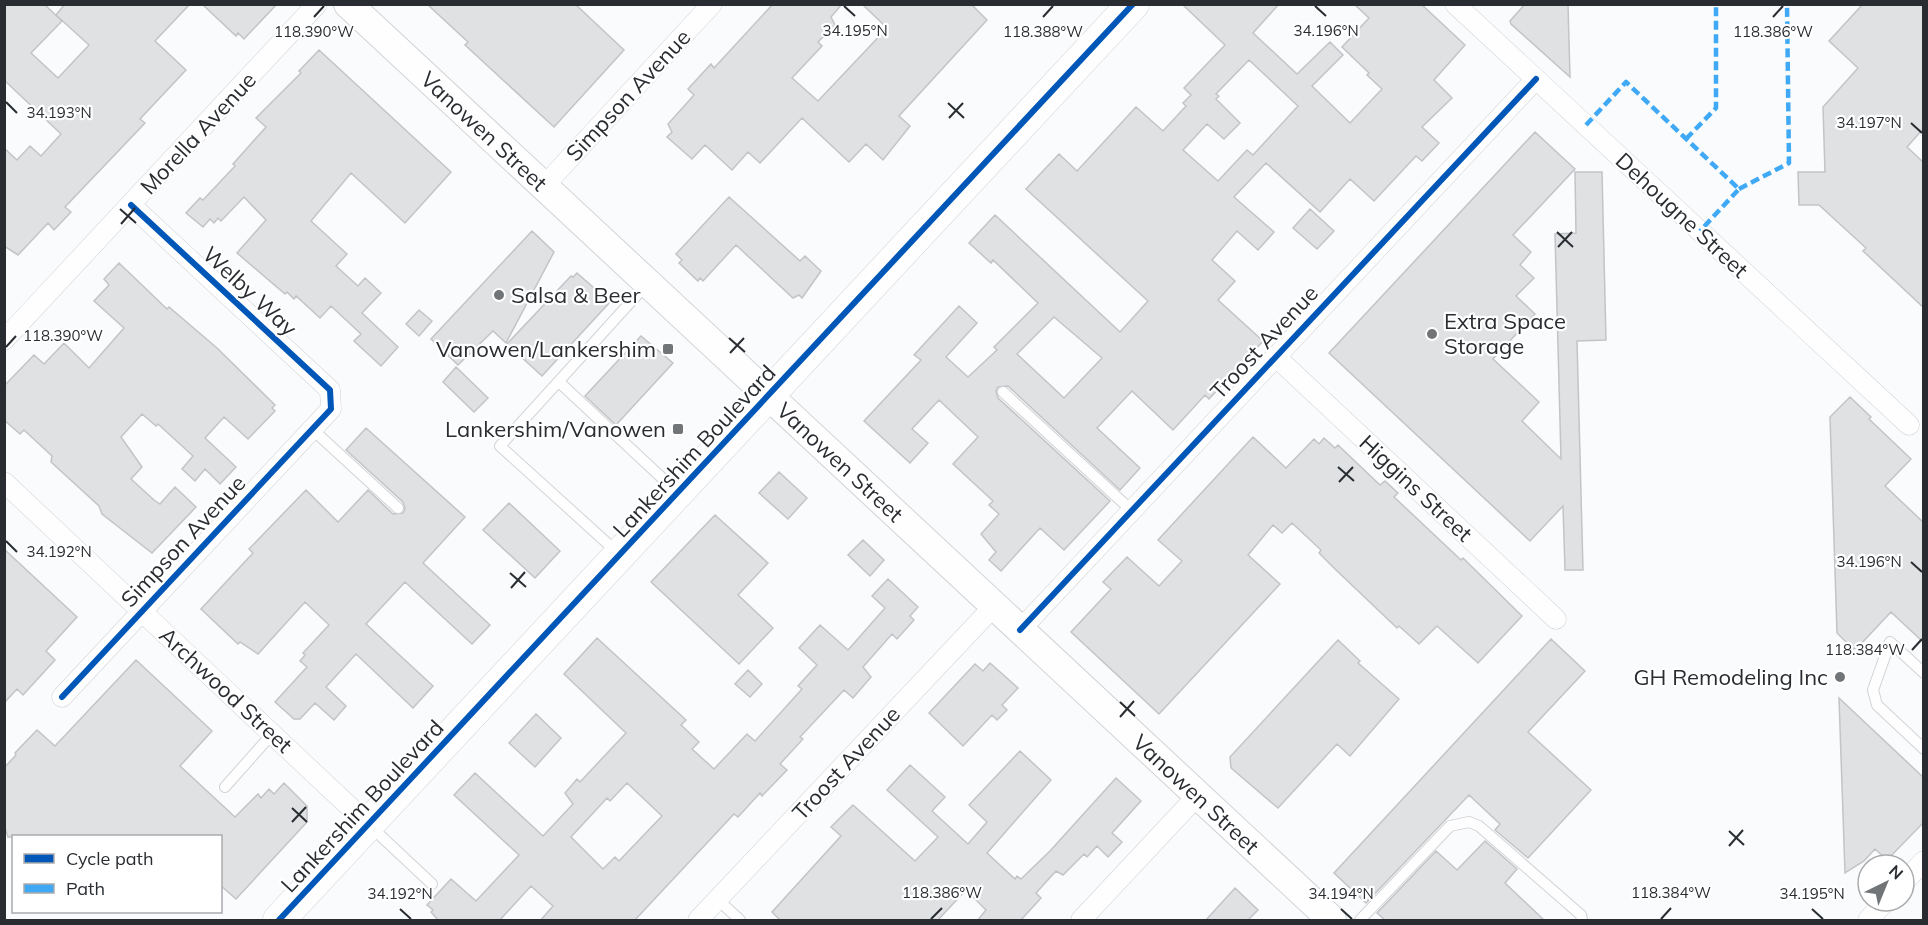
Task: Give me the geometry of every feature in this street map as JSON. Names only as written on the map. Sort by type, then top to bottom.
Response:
[{"type":"main road","name":"Vanowen Street","points":[[348,4],[1332,921]]},
{"type":"main road","name":"Lankershim Boulevard","points":[[279,921],[1133,4]]},
{"type":"street","name":"Morella Avenue","points":[[4,340],[317,4]]},
{"type":"street","name":"Simpson Avenue","points":[[544,186],[712,4]]},
{"type":"street","name":"Dehougne Street","points":[[1455,4],[1909,425]]},
{"type":"street","name":"Troost Avenue","points":[[1020,630],[1536,79]]},
{"type":"street","name":"Welby Way","points":[[131,205],[330,390],[331,409]]},
{"type":"street","name":"Higgins Street","points":[[1275,356],[1556,619]]},
{"type":"street","name":"Simpson Avenue","points":[[62,697],[331,409]]},
{"type":"street","name":"Archwood Street","points":[[4,482],[369,825]]},
{"type":"street","name":"Troost Avenue","points":[[698,921],[994,606]]},
{"type":"street","points":[[1081,921],[1198,795]]},
{"type":"lane","points":[[621,555],[501,446],[648,283]]},
{"type":"lane","points":[[559,382],[679,493]]},
{"type":"lane","points":[[1003,392],[1131,510]]},
{"type":"lane","points":[[312,429],[398,508]]},
{"type":"lane","points":[[1923,673],[1890,642],[1873,690],[1876,705],[1923,749]]},
{"type":"lane","points":[[225,787],[272,734]]},
{"type":"lane","points":[[1360,921],[1450,826],[1469,822],[1479,826],[1539,878],[1581,915],[1582,921]]},
{"type":"lane","points":[[369,825],[432,884]]},
{"type":"lane","points":[[717,899],[740,921]]},
{"type":"building","points":[[4,4],[44,4],[62,21],[31,53],[58,78],[89,45],[56,15],[65,4],[190,4],[155,41],[186,70],[140,119],[145,123],[65,207],[71,212],[54,230],[48,223],[18,255],[4,246],[4,148],[17,160],[30,146],[41,156],[61,134],[4,80]]},
{"type":"building","points":[[202,4],[277,4],[244,39],[238,33],[236,36]]},
{"type":"building","points":[[427,4],[575,4],[624,50],[554,127],[465,45],[468,42]]},
{"type":"building","points":[[773,4],[842,4],[831,17],[835,25],[818,42],[822,46],[792,78],[818,101],[887,28],[862,4],[971,4],[987,20],[899,116],[910,126],[883,160],[866,144],[849,162],[802,118],[760,163],[748,152],[732,170],[705,145],[692,159],[667,137],[672,132],[668,124],[694,95],[688,89],[711,64],[714,68]]},
{"type":"building","points":[[1182,4],[1279,4],[1253,33],[1297,74],[1330,42],[1343,55],[1312,86],[1350,123],[1382,89],[1342,47],[1369,18],[1354,4],[1421,4],[1465,45],[1434,80],[1452,98],[1422,127],[1439,143],[1422,161],[1416,156],[1374,201],[1350,179],[1320,212],[1266,163],[1234,197],[1274,232],[1258,250],[1237,231],[1212,260],[1235,281],[1218,300],[1263,341],[1209,399],[1205,395],[1173,430],[1132,391],[1097,428],[1140,468],[1120,490],[1008,386],[998,387],[996,391],[998,398],[1110,501],[1064,550],[1040,528],[1001,571],[989,560],[996,552],[981,534],[999,514],[989,505],[993,501],[953,464],[978,437],[939,400],[912,429],[928,443],[910,463],[864,421],[921,360],[914,355],[959,306],[977,323],[946,357],[968,377],[997,350],[994,347],[1038,303],[993,260],[991,263],[969,243],[995,215],[1120,332],[1148,301],[1026,189],[1059,154],[1077,171],[1136,107],[1163,131],[1186,106],[1183,103],[1191,95],[1184,88],[1225,45]],"holes":[[[1249,60],[1298,106],[1253,155],[1247,150],[1218,181],[1183,150],[1207,124],[1224,139],[1240,123],[1216,99],[1219,96],[1216,94]],[[1054,317],[1102,358],[1064,398],[1017,354]]]},
{"type":"building","points":[[1525,4],[1568,4],[1570,77],[1511,24],[1510,21]]},
{"type":"building","points":[[1863,4],[1923,4],[1923,129],[1907,147],[1923,162],[1923,307],[1863,251],[1866,248],[1819,205],[1799,205],[1798,172],[1825,172],[1823,107],[1858,68],[1829,41]]},
{"type":"building","points":[[319,50],[451,172],[405,223],[351,173],[311,221],[347,254],[336,266],[358,286],[365,278],[381,293],[362,313],[398,347],[381,366],[354,341],[361,334],[331,306],[320,318],[296,296],[294,299],[287,292],[285,294],[237,253],[266,220],[244,197],[221,221],[218,218],[214,223],[210,219],[203,227],[186,213],[200,198],[203,200],[235,166],[233,164],[266,127],[256,118],[301,73],[299,71]]},
{"type":"building","name":"Extra Space Storage","points":[[1535,132],[1575,169],[1513,235],[1531,252],[1520,265],[1534,278],[1516,296],[1535,314],[1493,359],[1539,402],[1522,421],[1561,459],[1555,234],[1576,233],[1575,172],[1602,172],[1606,340],[1577,341],[1583,570],[1565,570],[1563,506],[1530,541],[1329,353]]},
{"type":"building","points":[[729,197],[800,261],[805,256],[821,271],[802,298],[799,295],[793,298],[736,245],[703,281],[700,278],[698,281],[679,263],[682,260],[676,254]]},
{"type":"building","points":[[1310,209],[1334,231],[1317,249],[1293,228]]},
{"type":"building","name":"Salsa & Beer","points":[[532,231],[554,252],[506,343],[493,331],[458,365],[431,339]]},
{"type":"building","points":[[119,263],[167,309],[169,307],[217,348],[275,405],[272,408],[275,411],[248,439],[224,417],[205,438],[236,467],[220,484],[205,469],[195,481],[182,469],[193,456],[158,424],[156,426],[142,414],[121,437],[142,467],[131,479],[160,504],[175,487],[196,507],[152,553],[102,514],[99,506],[51,462],[52,456],[24,430],[20,434],[4,420],[4,386],[34,355],[44,364],[64,343],[89,368],[124,328],[94,301],[109,285],[104,279]]},
{"type":"building","points":[[577,273],[610,302],[542,376],[507,344],[571,276]]},
{"type":"building","points":[[419,310],[432,321],[419,336],[406,324]]},
{"type":"building","points":[[641,336],[673,363],[616,425],[585,396]]},
{"type":"building","points":[[456,367],[488,398],[474,412],[443,382]]},
{"type":"building","points":[[1850,397],[1871,417],[1869,419],[1911,459],[1885,486],[1923,522],[1923,642],[1891,612],[1857,648],[1853,649],[1837,633],[1830,417]]},
{"type":"building","points":[[366,428],[465,517],[423,563],[490,625],[472,644],[405,582],[366,624],[433,686],[413,708],[356,654],[326,687],[346,706],[334,720],[315,703],[300,719],[294,719],[275,702],[307,667],[300,661],[305,655],[303,653],[329,625],[305,602],[258,654],[240,642],[238,644],[201,609],[253,553],[249,549],[306,490],[338,522],[368,490],[393,514],[403,513],[405,509],[403,502],[346,450]]},
{"type":"building","points":[[1253,437],[1286,468],[1314,439],[1319,444],[1324,438],[1335,448],[1338,445],[1380,485],[1385,481],[1398,493],[1394,497],[1461,560],[1463,558],[1522,616],[1478,663],[1437,626],[1419,644],[1399,626],[1397,628],[1336,570],[1319,553],[1321,550],[1292,523],[1282,533],[1273,525],[1248,555],[1280,584],[1159,714],[1071,632],[1111,589],[1103,582],[1127,557],[1159,586],[1182,561],[1158,540]]},
{"type":"building","points":[[779,472],[807,498],[788,519],[759,493]]},
{"type":"building","points":[[509,503],[560,551],[535,578],[483,530]]},
{"type":"building","points":[[715,515],[768,563],[738,595],[773,628],[739,664],[651,582]]},
{"type":"building","points":[[863,540],[884,560],[870,576],[848,555]]},
{"type":"building","points":[[4,549],[77,617],[46,651],[55,660],[23,695],[17,689],[4,703]]},
{"type":"building","points":[[888,579],[918,607],[910,616],[914,620],[897,639],[892,634],[863,667],[871,677],[853,698],[844,690],[800,737],[803,739],[780,764],[787,770],[762,796],[760,793],[738,817],[734,814],[634,921],[540,921],[553,906],[531,886],[499,921],[439,921],[431,912],[433,910],[427,905],[451,879],[476,901],[519,855],[454,795],[475,773],[543,836],[573,804],[565,793],[577,779],[580,782],[626,733],[564,674],[597,638],[686,720],[681,725],[699,742],[692,749],[714,769],[747,734],[755,741],[802,689],[798,686],[817,665],[799,648],[820,625],[848,650],[885,608],[872,596]],"holes":[[[627,783],[662,816],[619,861],[615,857],[603,869],[571,837],[607,798],[610,801]]]},
{"type":"building","points":[[1551,639],[1585,671],[1528,732],[1591,790],[1528,858],[1495,830],[1500,824],[1469,795],[1366,903],[1334,873]]},
{"type":"building","points":[[1338,640],[1360,661],[1358,663],[1399,699],[1350,756],[1337,744],[1278,808],[1231,768],[1230,757]]},
{"type":"building","points":[[136,660],[212,731],[180,766],[235,817],[258,794],[261,798],[269,789],[274,794],[284,783],[307,806],[307,822],[236,899],[222,887],[222,835],[12,835],[8,837],[4,825],[4,768],[37,730],[55,746]]},
{"type":"building","points":[[990,663],[1018,688],[1002,705],[1007,710],[997,720],[992,715],[963,746],[929,713],[975,664],[983,671]]},
{"type":"building","points":[[748,670],[762,684],[750,697],[735,684]]},
{"type":"building","points":[[1839,698],[1923,777],[1923,823],[1894,853],[1879,853],[1875,849],[1871,853],[1856,853],[1856,866],[1845,873]]},
{"type":"building","points":[[536,714],[561,738],[535,767],[509,743]]},
{"type":"building","points":[[1020,751],[1051,780],[987,853],[1015,879],[1017,876],[1021,879],[1050,851],[1116,778],[1141,801],[1112,833],[1122,842],[1108,857],[1097,846],[1087,857],[1084,854],[1063,875],[1056,871],[1036,893],[1041,898],[1020,921],[977,921],[986,910],[966,890],[937,921],[781,921],[772,912],[841,836],[831,827],[853,805],[915,861],[938,837],[887,790],[910,765],[945,797],[932,811],[968,844],[987,822],[969,805]]},
{"type":"building","points":[[1485,841],[1517,869],[1505,883],[1545,921],[1386,921],[1377,913],[1436,851],[1457,870]]},
{"type":"building","points":[[1235,888],[1258,910],[1247,921],[1205,921]]},
{"type":"marked path","points":[[1686,139],[1716,108],[1716,4]]},
{"type":"marked path","points":[[1739,189],[1789,163],[1787,4]]},
{"type":"marked path","points":[[1586,125],[1626,82],[1739,189],[1700,231]]},
{"type":"cycle path","points":[[279,920],[1133,4]]},
{"type":"cycle path","points":[[1020,630],[1536,79]]},
{"type":"cycle path","points":[[62,697],[331,409],[330,390],[131,205]]},
{"type":"place","name":"Salsa & Beer","points":[[499,295]]},
{"type":"place","name":"Extra Space Storage","points":[[1432,334]]},
{"type":"place","name":"Vanowen/Lankershim","points":[[668,349]]},
{"type":"place","name":"Lankershim/Vanowen","points":[[678,429]]},
{"type":"place","name":"GH Remodeling Inc","points":[[1840,677]]}]
